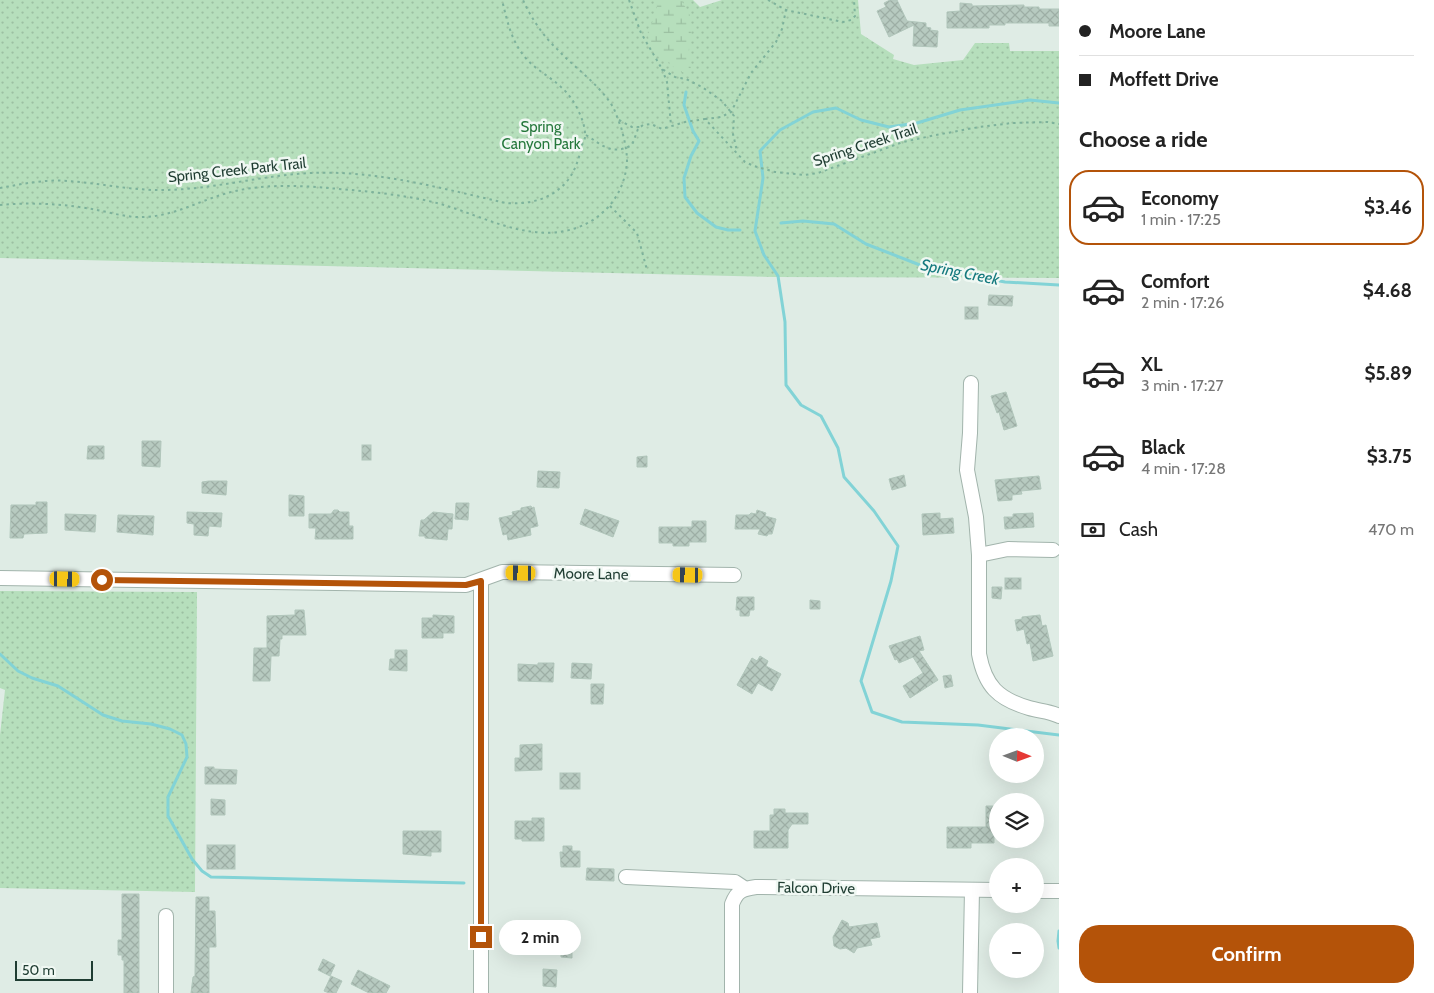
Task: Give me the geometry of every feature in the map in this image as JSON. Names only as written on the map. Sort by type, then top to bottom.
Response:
[{"type":"street","points":[[971,383],[967,470],[976,517],[979,555],[979,654],[981,664],[987,680],[997,694],[1027,708],[1059,716]]},
{"type":"street","points":[[979,555],[1008,549],[1053,550]]},
{"type":"street","name":"Moore Lane","points":[[0,578],[466,585],[502,572],[734,576]]},
{"type":"street","points":[[481,581],[481,993]]},
{"type":"street","name":"Falcon Drive","points":[[626,877],[734,882],[744,888],[989,890]]},
{"type":"street","points":[[732,993],[732,904],[736,894],[744,888]]},
{"type":"street","points":[[970,993],[972,890]]},
{"type":"street","points":[[1044,891],[1059,891]]},
{"type":"street","points":[[166,916],[166,993]]},
{"type":"path","points":[[502,0],[509,27],[518,47],[537,70],[558,84],[568,94],[579,112],[586,135],[606,148],[626,148],[632,145],[640,127]]},
{"type":"path","points":[[0,205],[62,206],[141,217],[167,214],[236,191],[264,187],[310,187],[418,199],[518,228],[548,232],[579,226],[594,219],[610,206],[623,184],[627,160],[626,148],[614,108],[596,85],[557,50],[543,34],[523,0]]},
{"type":"path","points":[[629,0],[641,32],[662,69],[666,82],[672,126]]},
{"type":"path","points":[[768,0],[786,10],[843,22],[851,20],[854,16],[854,0]]},
{"type":"path","points":[[618,120],[632,127],[649,124],[662,129],[684,122],[721,117],[731,112],[751,74],[776,42],[782,28],[786,10]]},
{"type":"path","points":[[662,69],[676,77],[686,79],[702,87],[722,101],[734,116],[733,134],[736,150],[745,162]]},
{"type":"path","name":"Spring Creek Trail","points":[[705,119],[745,162],[760,168],[786,174],[814,174],[888,147],[930,136],[996,124],[1031,122],[1059,124]]},
{"type":"path","name":"Spring Creek Park Trail","points":[[0,188],[34,182],[66,181],[142,190],[165,190],[203,187],[284,174],[336,173],[390,178],[506,203],[526,204],[547,196],[566,182],[577,165],[586,135]]},
{"type":"path","points":[[610,206],[637,234],[647,270]]},
{"type":"green space","name":"Spring Canyon Park","points":[[0,0],[693,0],[700,7],[722,0],[858,0],[861,34],[894,55],[893,59],[914,65],[963,60],[975,43],[1009,43],[1010,51],[1059,51],[1059,278],[774,277],[0,258]]},
{"type":"green space","points":[[657,0],[681,0],[690,15],[691,36],[689,51],[691,71],[689,75],[662,57],[651,44],[648,37],[649,26],[656,16]]},
{"type":"green space","points":[[0,591],[197,592],[195,892],[0,888],[0,735],[5,690],[0,688]]},
{"type":"building","points":[[890,0],[897,0],[907,21],[926,23],[926,27],[931,28],[930,30],[938,31],[937,47],[913,46],[914,25],[889,37],[877,11],[886,7],[884,3]]},
{"type":"building","points":[[960,3],[972,4],[972,6],[1024,5],[1024,7],[1039,7],[1039,9],[1059,9],[1059,26],[1049,26],[1049,23],[1005,23],[1005,25],[989,25],[989,28],[947,28],[947,12],[960,11]]},
{"type":"building","points":[[989,295],[1013,296],[1012,306],[988,305]]},
{"type":"building","points":[[965,307],[978,307],[978,319],[965,319]]},
{"type":"building","points":[[1006,392],[1017,426],[1004,430],[999,412],[997,413],[991,396]]},
{"type":"building","points":[[142,441],[161,441],[160,467],[142,466]]},
{"type":"building","points":[[362,445],[371,445],[371,460],[362,460]]},
{"type":"building","points":[[88,446],[104,446],[104,459],[87,459]]},
{"type":"building","points":[[647,456],[647,467],[637,467],[637,457]]},
{"type":"building","points":[[538,471],[560,472],[559,488],[537,487]]},
{"type":"building","points":[[904,475],[906,486],[892,490],[889,479]]},
{"type":"building","points":[[1039,476],[1041,489],[1021,491],[1022,494],[1012,495],[1012,500],[998,501],[995,480]]},
{"type":"building","points":[[227,481],[226,495],[202,493],[202,482]]},
{"type":"building","points":[[289,495],[304,496],[304,516],[289,516]]},
{"type":"building","points":[[36,502],[47,502],[47,533],[24,534],[23,538],[10,538],[11,505],[36,505]]},
{"type":"building","points":[[456,503],[469,503],[468,520],[455,519]]},
{"type":"building","points":[[531,506],[532,508],[534,507],[538,526],[530,528],[531,535],[508,540],[507,534],[503,535],[499,518],[513,515],[512,512]]},
{"type":"building","points":[[585,509],[619,521],[613,537],[580,524]]},
{"type":"building","points":[[334,510],[349,512],[349,526],[353,526],[353,539],[315,539],[316,528],[309,528],[309,514],[331,514]]},
{"type":"building","points":[[757,510],[766,513],[765,516],[776,519],[772,534],[767,536],[758,534],[760,529],[735,529],[736,515],[756,514]]},
{"type":"building","points":[[187,512],[222,513],[221,527],[209,526],[208,536],[194,535],[194,524],[187,523]]},
{"type":"building","points":[[433,512],[453,514],[452,529],[448,529],[447,540],[419,536],[421,520],[424,520]]},
{"type":"building","points":[[940,513],[940,519],[953,518],[954,533],[923,535],[922,514]]},
{"type":"building","points":[[1033,513],[1034,527],[1005,529],[1004,517],[1013,517],[1013,514]]},
{"type":"building","points":[[65,514],[96,515],[95,532],[65,530]]},
{"type":"building","points":[[118,515],[154,516],[153,535],[117,532]]},
{"type":"building","points":[[692,521],[706,521],[706,542],[689,542],[689,546],[673,546],[673,543],[659,543],[659,527],[692,527]]},
{"type":"building","points":[[1005,578],[1021,578],[1021,589],[1005,589]]},
{"type":"building","points":[[992,587],[1002,587],[1001,599],[992,598]]},
{"type":"building","points":[[737,597],[754,597],[754,610],[750,610],[749,616],[740,616],[740,610],[736,610]]},
{"type":"building","points":[[810,600],[820,601],[820,609],[810,609]]},
{"type":"building","points":[[295,610],[304,610],[306,635],[282,635],[279,656],[271,656],[270,681],[253,681],[254,648],[267,648],[267,616],[295,615]]},
{"type":"building","points":[[433,615],[454,616],[454,633],[443,633],[443,638],[422,638],[422,618],[433,618]]},
{"type":"building","points":[[1040,615],[1042,626],[1046,625],[1053,656],[1033,661],[1030,643],[1027,644],[1024,629],[1017,631],[1015,620],[1022,619],[1022,617]]},
{"type":"building","points":[[920,636],[924,650],[919,651],[938,680],[910,698],[903,686],[923,673],[913,657],[899,663],[897,659],[895,660],[889,646]]},
{"type":"building","points":[[395,650],[407,650],[407,671],[389,670],[390,659],[395,659]]},
{"type":"building","points":[[760,656],[768,661],[766,666],[781,674],[772,691],[758,683],[752,694],[737,685],[752,658],[757,661]]},
{"type":"building","points":[[538,663],[554,663],[553,682],[518,681],[518,664],[538,665]]},
{"type":"building","points":[[572,663],[592,664],[591,679],[571,678]]},
{"type":"building","points":[[951,675],[953,686],[945,688],[943,676]]},
{"type":"building","points":[[591,684],[604,684],[603,704],[591,704]]},
{"type":"building","points":[[542,744],[542,770],[515,771],[515,758],[520,758],[520,745]]},
{"type":"building","points":[[205,767],[237,770],[236,784],[205,784]]},
{"type":"building","points":[[560,773],[580,773],[580,789],[560,789]]},
{"type":"building","points":[[211,799],[225,800],[225,815],[211,815]]},
{"type":"building","points":[[986,806],[989,806],[989,843],[971,843],[971,848],[947,848],[947,827],[986,827]]},
{"type":"building","points":[[774,809],[785,809],[785,813],[808,813],[808,824],[792,824],[788,830],[788,848],[754,848],[754,831],[770,831],[770,815],[774,815]]},
{"type":"building","points":[[532,818],[544,818],[544,841],[522,841],[522,839],[515,839],[515,821],[532,821]]},
{"type":"building","points":[[403,831],[441,831],[441,852],[431,852],[431,856],[403,854]]},
{"type":"building","points":[[207,845],[235,845],[235,869],[207,869]]},
{"type":"building","points":[[563,846],[572,846],[572,851],[580,851],[580,867],[561,867],[560,852],[563,852]]},
{"type":"building","points":[[587,868],[614,869],[614,881],[586,880]]},
{"type":"building","points":[[122,894],[139,894],[139,993],[124,993],[124,960],[122,960],[122,955],[118,955],[118,940],[122,940]]},
{"type":"building","points":[[196,897],[209,897],[209,911],[215,911],[216,947],[209,947],[209,993],[191,993],[193,977],[195,976]]},
{"type":"building","points":[[842,920],[848,923],[849,927],[877,923],[880,937],[870,939],[872,945],[857,948],[854,953],[846,948],[840,949],[834,946],[833,937]]},
{"type":"building","points":[[534,923],[549,923],[549,933],[552,933],[552,947],[518,947],[518,933],[534,932]]},
{"type":"building","points":[[561,945],[572,945],[572,958],[561,957]]},
{"type":"building","points":[[323,959],[335,965],[330,976],[318,970]]},
{"type":"building","points":[[543,969],[557,970],[556,987],[543,986]]},
{"type":"building","points":[[358,970],[390,986],[386,993],[369,993],[351,984]]},
{"type":"building","points":[[331,976],[342,981],[336,993],[324,991]]},
{"type":"waterway","name":"Spring Creek","points":[[686,92],[684,105],[693,131],[699,141],[691,156],[684,178],[685,197],[697,213],[716,227],[740,230]]},
{"type":"waterway","points":[[1059,103],[1030,100],[960,110],[917,123],[889,127],[861,120],[836,108],[813,112],[780,130],[760,151],[763,178],[755,231],[764,255],[778,276],[785,322],[786,385],[801,405],[821,416],[838,448],[844,477],[874,511],[898,546],[891,581],[861,681],[872,712],[902,722],[978,725],[1059,735]]},
{"type":"waterway","name":"Spring Creek","points":[[781,223],[803,221],[834,224],[866,244],[925,267],[1005,282],[1059,285]]},
{"type":"waterway","points":[[0,654],[18,671],[32,678],[58,686],[103,715],[122,721],[151,724],[170,729],[182,735],[186,744],[187,757],[168,797],[168,816],[192,859],[202,871],[211,877],[464,883]]},
{"type":"waterway","points":[[1059,931],[1059,948]]},
{"type":"route","points":[[102,580],[466,585],[481,581],[481,937]]}]
